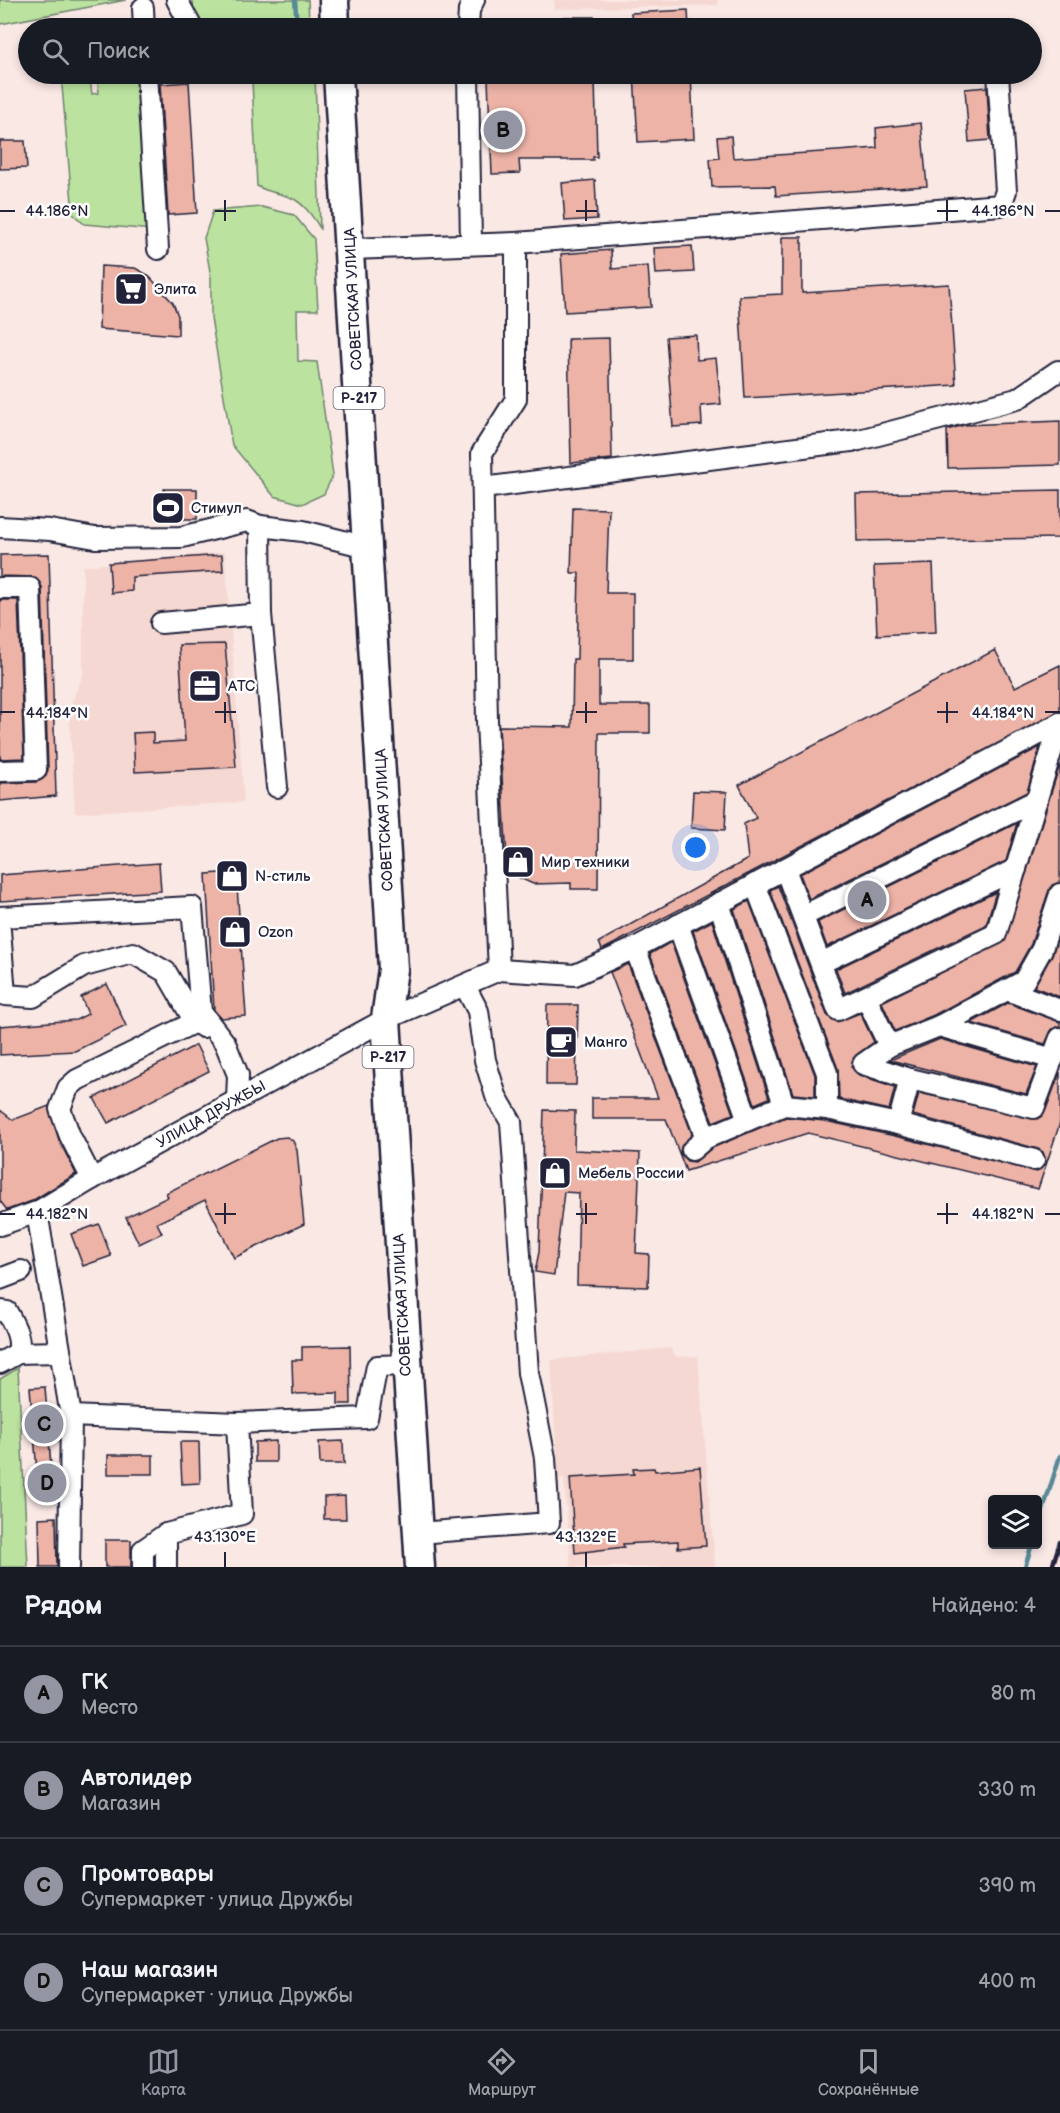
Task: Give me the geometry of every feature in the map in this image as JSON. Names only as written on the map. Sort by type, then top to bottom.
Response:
[{"type":"highway","points":[[333,0],[334,18]]},
{"type":"highway","name":"СОВЕТСКАЯ УЛИЦА","points":[[339,84],[351,249],[393,969],[386,1019],[420,1567]]},
{"type":"street","points":[[177,0],[187,18]]},
{"type":"street","points":[[469,18],[469,10],[474,0]]},
{"type":"street","points":[[143,8],[144,18]]},
{"type":"street","points":[[148,84],[158,249]]},
{"type":"street","points":[[468,84],[471,243]]},
{"type":"street","points":[[351,249],[516,243],[1001,205],[1006,191],[999,84]]},
{"type":"street","points":[[516,243],[516,399],[482,453],[487,721],[499,970],[575,975],[634,948],[785,868],[1060,723],[996,933],[838,1010],[785,868]]},
{"type":"street","points":[[483,488],[859,440],[1017,399],[1058,371]]},
{"type":"street","points":[[0,527],[50,530],[95,538],[182,537],[247,521],[260,526],[303,531],[367,547]]},
{"type":"street","points":[[260,526],[261,614],[277,786]]},
{"type":"street","points":[[0,588],[30,588],[36,770],[0,771]]},
{"type":"street","points":[[161,623],[261,614]]},
{"type":"street","points":[[803,916],[1036,800]]},
{"type":"street","points":[[821,963],[1016,869]]},
{"type":"street","points":[[755,884],[828,1073],[827,1109]]},
{"type":"street","points":[[1060,894],[1042,949],[1024,981],[939,1026],[889,1046],[863,1064],[910,1079],[1034,1108],[1060,1038]]},
{"type":"street","points":[[719,903],[784,1105]]},
{"type":"street","points":[[0,917],[192,907],[201,1012],[225,1043],[238,1075],[237,1100]]},
{"type":"street","points":[[678,925],[748,1120]]},
{"type":"street","points":[[0,930],[5,995],[33,998],[84,966],[132,953],[166,972],[195,1022],[225,1043]]},
{"type":"street","points":[[634,948],[699,1144],[784,1105],[827,1109],[898,1124],[1034,1160]]},
{"type":"street","name":"УЛИЦА ДРУЖБЫ","points":[[0,1225],[37,1212],[92,1179],[386,1019],[499,970]]},
{"type":"street","points":[[418,1533],[549,1523],[545,1458],[528,1373],[511,1122],[496,1096],[484,1060],[478,1011],[465,986]]},
{"type":"street","points":[[1007,990],[1060,1010]]},
{"type":"street","points":[[866,997],[889,1046]]},
{"type":"street","points":[[92,1179],[70,1136],[60,1109],[68,1088],[77,1080],[195,1022]]},
{"type":"street","points":[[939,1026],[1053,1059]]},
{"type":"street","points":[[898,1124],[910,1079]]},
{"type":"street","points":[[37,1212],[71,1416],[69,1567]]},
{"type":"street","points":[[0,1280],[21,1271]]},
{"type":"street","points":[[0,1311],[7,1312],[15,1327],[20,1345],[18,1353]]},
{"type":"street","points":[[0,1363],[18,1353],[59,1352]]},
{"type":"street","points":[[71,1416],[237,1424],[367,1418],[376,1366],[406,1365]]},
{"type":"street","points":[[143,1567],[143,1550],[166,1534],[242,1515],[237,1424]]},
{"type":"street","points":[[166,1534],[166,1567]]},
{"type":"shaded area","points":[[554,0],[718,0],[718,5],[555,9]]},
{"type":"shaded area","points":[[225,552],[244,802],[75,813],[69,709],[83,675],[83,566]]},
{"type":"shaded area","points":[[670,1348],[677,1357],[698,1356],[715,1567],[571,1567],[564,1478],[558,1479],[551,1360]]},
{"type":"green space","points":[[0,0],[126,0],[32,18],[18,18],[18,21],[0,24]]},
{"type":"green space","points":[[193,0],[308,0],[309,18],[194,18]]},
{"type":"green space","points":[[62,84],[90,84],[92,94],[99,93],[98,84],[144,84],[153,230],[84,224],[73,214]]},
{"type":"green space","points":[[252,84],[315,84],[320,228],[309,212],[298,202],[257,186]]},
{"type":"green space","points":[[262,207],[294,215],[314,239],[318,310],[297,310],[298,361],[317,362],[333,475],[324,494],[302,504],[274,496],[232,445],[211,318],[211,277],[204,238],[213,211]]},
{"type":"green space","points":[[18,1368],[28,1567],[0,1567],[0,1379]]},
{"type":"building","points":[[688,10],[688,18],[631,18],[631,13]]},
{"type":"building","points":[[563,17],[594,17],[594,18]]},
{"type":"building","points":[[160,84],[189,84],[197,213],[168,215]]},
{"type":"building","points":[[488,84],[595,84],[597,157],[593,157],[593,160],[519,160],[520,173],[492,174]]},
{"type":"building","points":[[635,84],[691,84],[694,139],[638,142]]},
{"type":"building","points":[[987,87],[990,140],[969,142],[965,89]]},
{"type":"building","points":[[921,123],[927,186],[776,196],[775,186],[712,187],[710,159],[719,158],[717,137],[731,136],[733,158],[837,151],[877,148],[876,128]]},
{"type":"building","points":[[0,141],[25,141],[27,168],[0,169]]},
{"type":"building","points":[[595,180],[597,219],[565,221],[562,183]]},
{"type":"building","points":[[782,237],[802,237],[802,293],[949,284],[956,385],[745,398],[739,296],[782,294]]},
{"type":"building","points":[[692,246],[694,272],[656,274],[654,248]]},
{"type":"building","points":[[611,250],[612,269],[648,266],[651,307],[565,312],[561,254]]},
{"type":"building","name":"Элита","points":[[101,266],[135,268],[148,275],[173,303],[178,316],[178,335],[99,329]]},
{"type":"building","points":[[696,335],[697,360],[716,358],[721,404],[701,406],[702,425],[673,427],[666,337]]},
{"type":"building","points":[[609,338],[612,459],[571,463],[568,339]]},
{"type":"building","points":[[1060,421],[1060,465],[948,468],[947,430],[964,425]]},
{"type":"building","points":[[164,489],[197,489],[197,519],[166,519]]},
{"type":"building","points":[[1060,490],[1060,538],[857,541],[856,494]]},
{"type":"building","points":[[573,508],[609,509],[606,593],[633,593],[633,659],[599,659],[599,705],[650,705],[650,733],[599,733],[598,889],[571,889],[571,883],[533,884],[515,876],[507,859],[499,726],[572,727],[573,659],[577,659],[579,573],[571,573]]},
{"type":"building","points":[[49,554],[56,796],[0,801],[0,783],[37,782],[46,776],[48,770],[42,587],[35,577],[0,576],[0,555]]},
{"type":"building","points":[[222,555],[223,571],[132,577],[132,591],[111,593],[109,563]]},
{"type":"building","points":[[933,564],[936,632],[877,635],[874,566]]},
{"type":"building","points":[[0,600],[18,600],[24,758],[0,759]]},
{"type":"building","name":"АТС","points":[[225,644],[236,767],[135,772],[133,733],[153,732],[153,743],[185,741],[179,645]]},
{"type":"building","points":[[995,650],[1015,687],[1060,665],[1060,711],[602,950],[599,942],[748,859],[744,824],[756,818],[739,785]]},
{"type":"building","points":[[1040,747],[1027,792],[809,899],[800,874]]},
{"type":"building","points":[[1060,764],[1060,882],[1052,885],[1049,890],[1031,944],[1015,972],[934,1015],[895,1031],[882,1002],[1005,941]]},
{"type":"building","points":[[693,791],[727,792],[725,830],[691,828]]},
{"type":"building","points":[[1017,823],[1006,861],[827,947],[818,922]]},
{"type":"building","points":[[159,863],[161,891],[0,901],[0,875]]},
{"type":"building","points":[[236,872],[246,1016],[221,1018],[214,1010],[206,874]]},
{"type":"building","points":[[778,886],[827,1015],[837,1022],[860,1013],[874,1042],[856,1055],[851,1066],[859,1075],[895,1087],[889,1110],[839,1099],[838,1069],[770,890]]},
{"type":"building","points":[[996,892],[986,925],[845,993],[836,969]]},
{"type":"building","points":[[749,901],[815,1075],[815,1096],[793,1094],[734,909]]},
{"type":"building","points":[[712,921],[769,1098],[755,1104],[693,931]]},
{"type":"building","points":[[1060,933],[1060,997],[1034,987],[1052,955]]},
{"type":"building","points":[[671,942],[733,1114],[713,1122],[650,954]]},
{"type":"building","points":[[628,964],[692,1134],[681,1147],[680,1153],[687,1161],[695,1162],[712,1148],[786,1117],[825,1121],[895,1136],[1037,1172],[1046,1162],[1043,1152],[1038,1149],[913,1115],[919,1093],[1037,1119],[1045,1112],[1060,1072],[1060,1123],[1038,1189],[808,1133],[686,1171],[666,1119],[592,1119],[592,1098],[658,1098],[610,972]]},
{"type":"building","points":[[107,984],[126,1026],[75,1051],[0,1055],[0,1026],[76,1020],[88,1014],[81,997]]},
{"type":"building","points":[[1008,1003],[1060,1022],[1060,1026],[1052,1029],[1045,1044],[971,1023]]},
{"type":"building","points":[[547,1005],[578,1005],[576,1085],[546,1085]]},
{"type":"building","points":[[940,1039],[1037,1067],[1026,1094],[890,1060]]},
{"type":"building","points":[[196,1045],[209,1071],[108,1123],[94,1098]]},
{"type":"building","points":[[49,1106],[59,1140],[76,1174],[32,1201],[7,1210],[0,1201],[0,1110],[13,1120]]},
{"type":"building","points":[[544,1110],[575,1111],[574,1150],[640,1153],[636,1253],[649,1254],[648,1287],[577,1285],[579,1193],[564,1192],[554,1275],[535,1272],[539,1252]]},
{"type":"building","points":[[287,1137],[293,1141],[297,1150],[304,1224],[234,1258],[205,1200],[157,1223],[162,1233],[139,1244],[126,1217],[168,1197],[166,1193],[277,1138]]},
{"type":"building","points":[[99,1224],[111,1256],[83,1266],[71,1234]]},
{"type":"building","points":[[350,1346],[351,1404],[338,1404],[338,1393],[293,1394],[292,1360],[302,1360],[302,1347]]},
{"type":"building","points":[[45,1387],[53,1494],[39,1495],[30,1388]]},
{"type":"building","points":[[276,1441],[276,1462],[255,1462],[255,1442]]},
{"type":"building","points":[[343,1441],[344,1464],[320,1464],[319,1442]]},
{"type":"building","points":[[180,1442],[199,1442],[200,1483],[182,1484]]},
{"type":"building","points":[[108,1455],[153,1455],[153,1474],[108,1474]]},
{"type":"building","points":[[700,1467],[706,1546],[678,1548],[678,1541],[623,1544],[624,1547],[575,1553],[570,1478],[634,1474],[633,1469],[654,1468],[655,1471]]},
{"type":"building","points":[[345,1496],[346,1519],[324,1519],[324,1497]]},
{"type":"building","points":[[56,1517],[57,1567],[40,1567],[39,1518]]},
{"type":"building","points":[[105,1540],[131,1540],[131,1567],[105,1567]]},
{"type":"waterway","points":[[295,0],[296,18]]},
{"type":"waterway","points":[[1042,1513],[1060,1456]]},
{"type":"waterway","points":[[1025,1567],[1030,1549]]},
{"type":"railway","points":[[1052,1567],[1060,1542]]},
{"type":"place","name":"Автолидер","points":[[503,130]]},
{"type":"place","name":"Элита","points":[[131,289]]},
{"type":"place","name":"Стимул","points":[[168,508]]},
{"type":"place","name":"АТС","points":[[205,686]]},
{"type":"place","name":"Мир техники","points":[[518,862]]},
{"type":"place","name":"N-стиль","points":[[232,876]]},
{"type":"place","name":"ГК","points":[[867,900]]},
{"type":"place","name":"Ozon","points":[[235,932]]},
{"type":"place","name":"Манго","points":[[561,1042]]},
{"type":"place","name":"Мебель России","points":[[555,1173]]},
{"type":"place","name":"Промтовары","points":[[44,1424]]},
{"type":"place","name":"Наш магазин","points":[[47,1483]]}]
